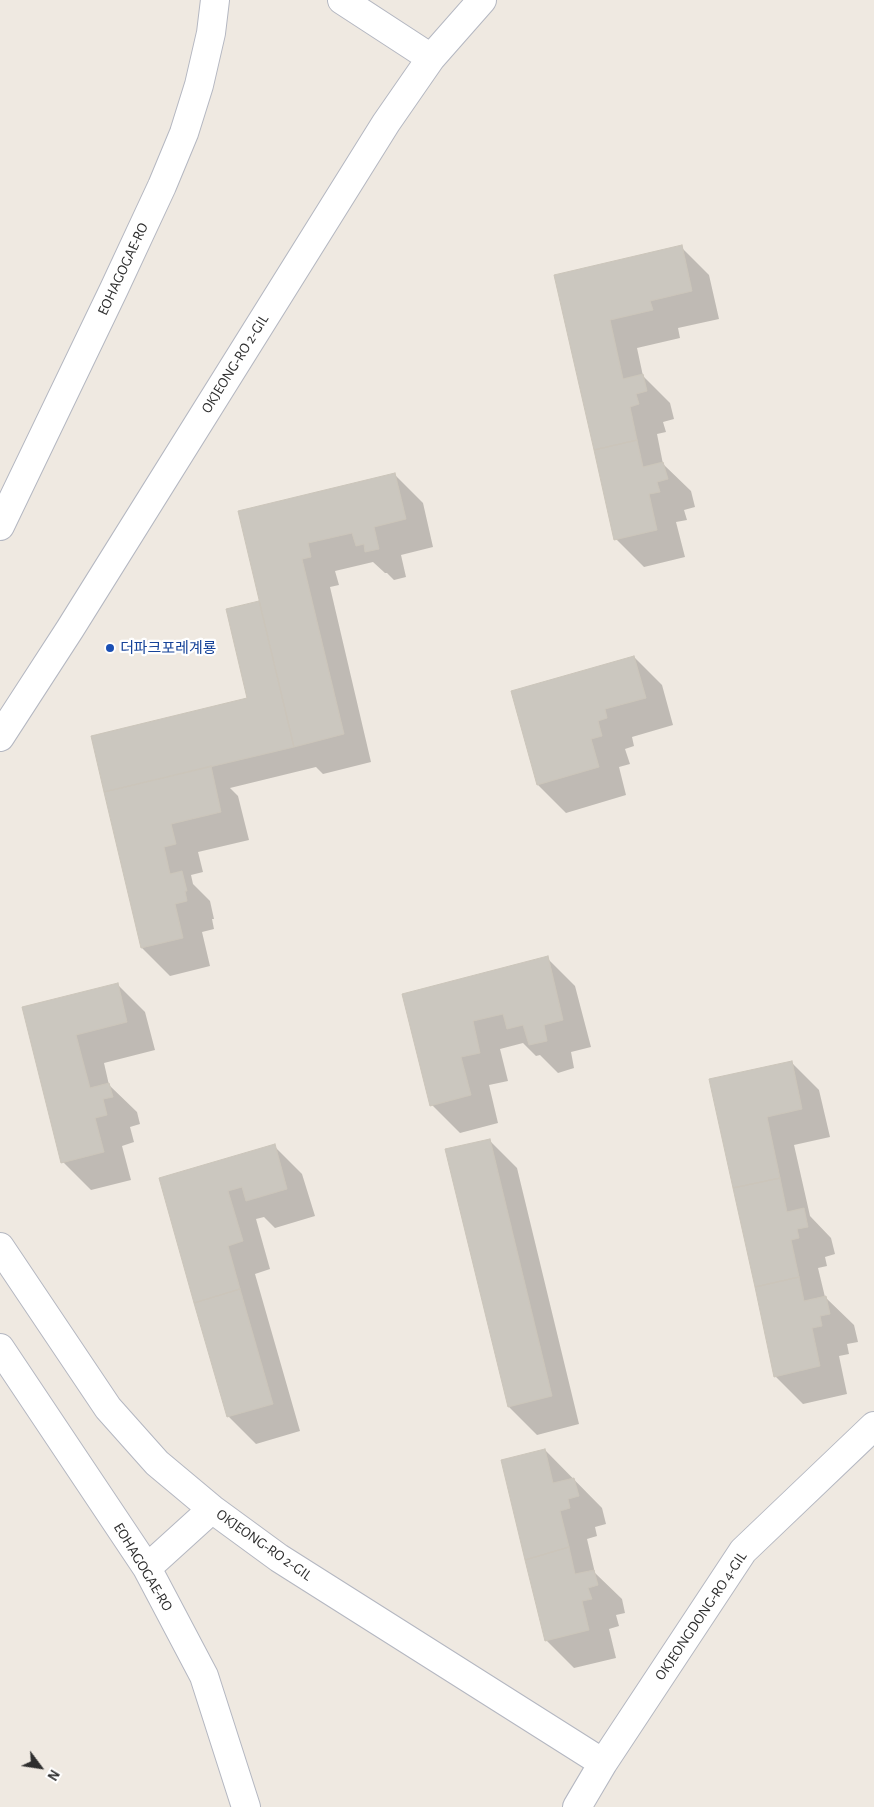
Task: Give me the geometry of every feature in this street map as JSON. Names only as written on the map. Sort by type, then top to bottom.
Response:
[{"type":"street","name":"EOHAGOGAE-RO","points":[[0,526],[122,272],[184,133],[199,86],[211,32],[215,0]]},
{"type":"street","name":"OKJEONG-RO 2-GIL","points":[[0,737],[70,629],[386,123],[431,58],[482,0]]},
{"type":"street","points":[[358,4],[431,58]]},
{"type":"street","name":"OKJEONG-RO 2-GIL","points":[[0,1247],[108,1408],[157,1462],[212,1508],[279,1558],[603,1763]]},
{"type":"street","name":"EOHAGOGAE-RO","points":[[0,1348],[147,1568],[204,1676],[246,1807]]},
{"type":"street","name":"OKJEONGDONG-RO 4-GIL","points":[[577,1807],[603,1763],[743,1551],[874,1426]]},
{"type":"street","points":[[147,1568],[212,1508]]},
{"type":"building","points":[[682,245],[692,291],[650,301],[653,310],[610,320],[623,379],[643,374],[647,391],[636,394],[639,404],[630,407],[637,440],[594,450],[554,275]]},
{"type":"building","points":[[637,440],[643,467],[663,462],[668,479],[657,482],[660,492],[649,494],[657,530],[614,540],[594,450]]},
{"type":"building","points":[[395,473],[406,519],[374,527],[379,549],[365,552],[364,544],[356,546],[352,533],[308,543],[311,557],[302,559],[344,734],[294,747],[238,511]]},
{"type":"building","points":[[259,601],[294,747],[104,792],[91,736],[247,698],[226,609]]},
{"type":"building","points":[[634,656],[646,698],[605,709],[607,718],[598,721],[602,736],[591,739],[599,767],[537,785],[511,691]]},
{"type":"building","points":[[211,766],[221,812],[171,824],[176,844],[164,847],[170,874],[182,871],[187,891],[185,891],[187,901],[175,904],[183,938],[141,948],[104,792]]},
{"type":"building","points":[[548,956],[563,1020],[544,1025],[547,1041],[529,1045],[523,1025],[507,1029],[503,1014],[473,1021],[480,1053],[461,1057],[471,1095],[430,1106],[402,994]]},
{"type":"building","points":[[118,983],[127,1022],[76,1035],[90,1088],[109,1083],[113,1097],[103,1099],[107,1115],[95,1118],[104,1152],[61,1163],[22,1007]]},
{"type":"building","points":[[792,1061],[802,1109],[767,1117],[780,1178],[733,1188],[709,1079]]},
{"type":"building","points":[[490,1139],[552,1396],[508,1407],[445,1149]]},
{"type":"building","points":[[275,1144],[287,1189],[246,1201],[242,1187],[228,1191],[243,1241],[228,1246],[240,1289],[194,1303],[159,1178]]},
{"type":"building","points":[[780,1178],[787,1212],[804,1208],[808,1227],[797,1229],[799,1238],[791,1240],[799,1277],[755,1287],[733,1188]]},
{"type":"building","points":[[799,1277],[804,1301],[826,1296],[830,1314],[820,1316],[822,1326],[812,1328],[820,1366],[774,1377],[755,1287]]},
{"type":"building","points":[[240,1289],[273,1404],[227,1417],[194,1303]]},
{"type":"building","points":[[545,1449],[553,1483],[574,1478],[579,1496],[568,1499],[570,1508],[560,1511],[569,1547],[525,1560],[501,1460]]},
{"type":"building","points":[[569,1547],[575,1574],[594,1570],[598,1585],[588,1588],[592,1599],[582,1601],[589,1630],[545,1641],[525,1560]]},
{"type":"place","name":"더파크포레계룡","points":[[110,648]]}]
